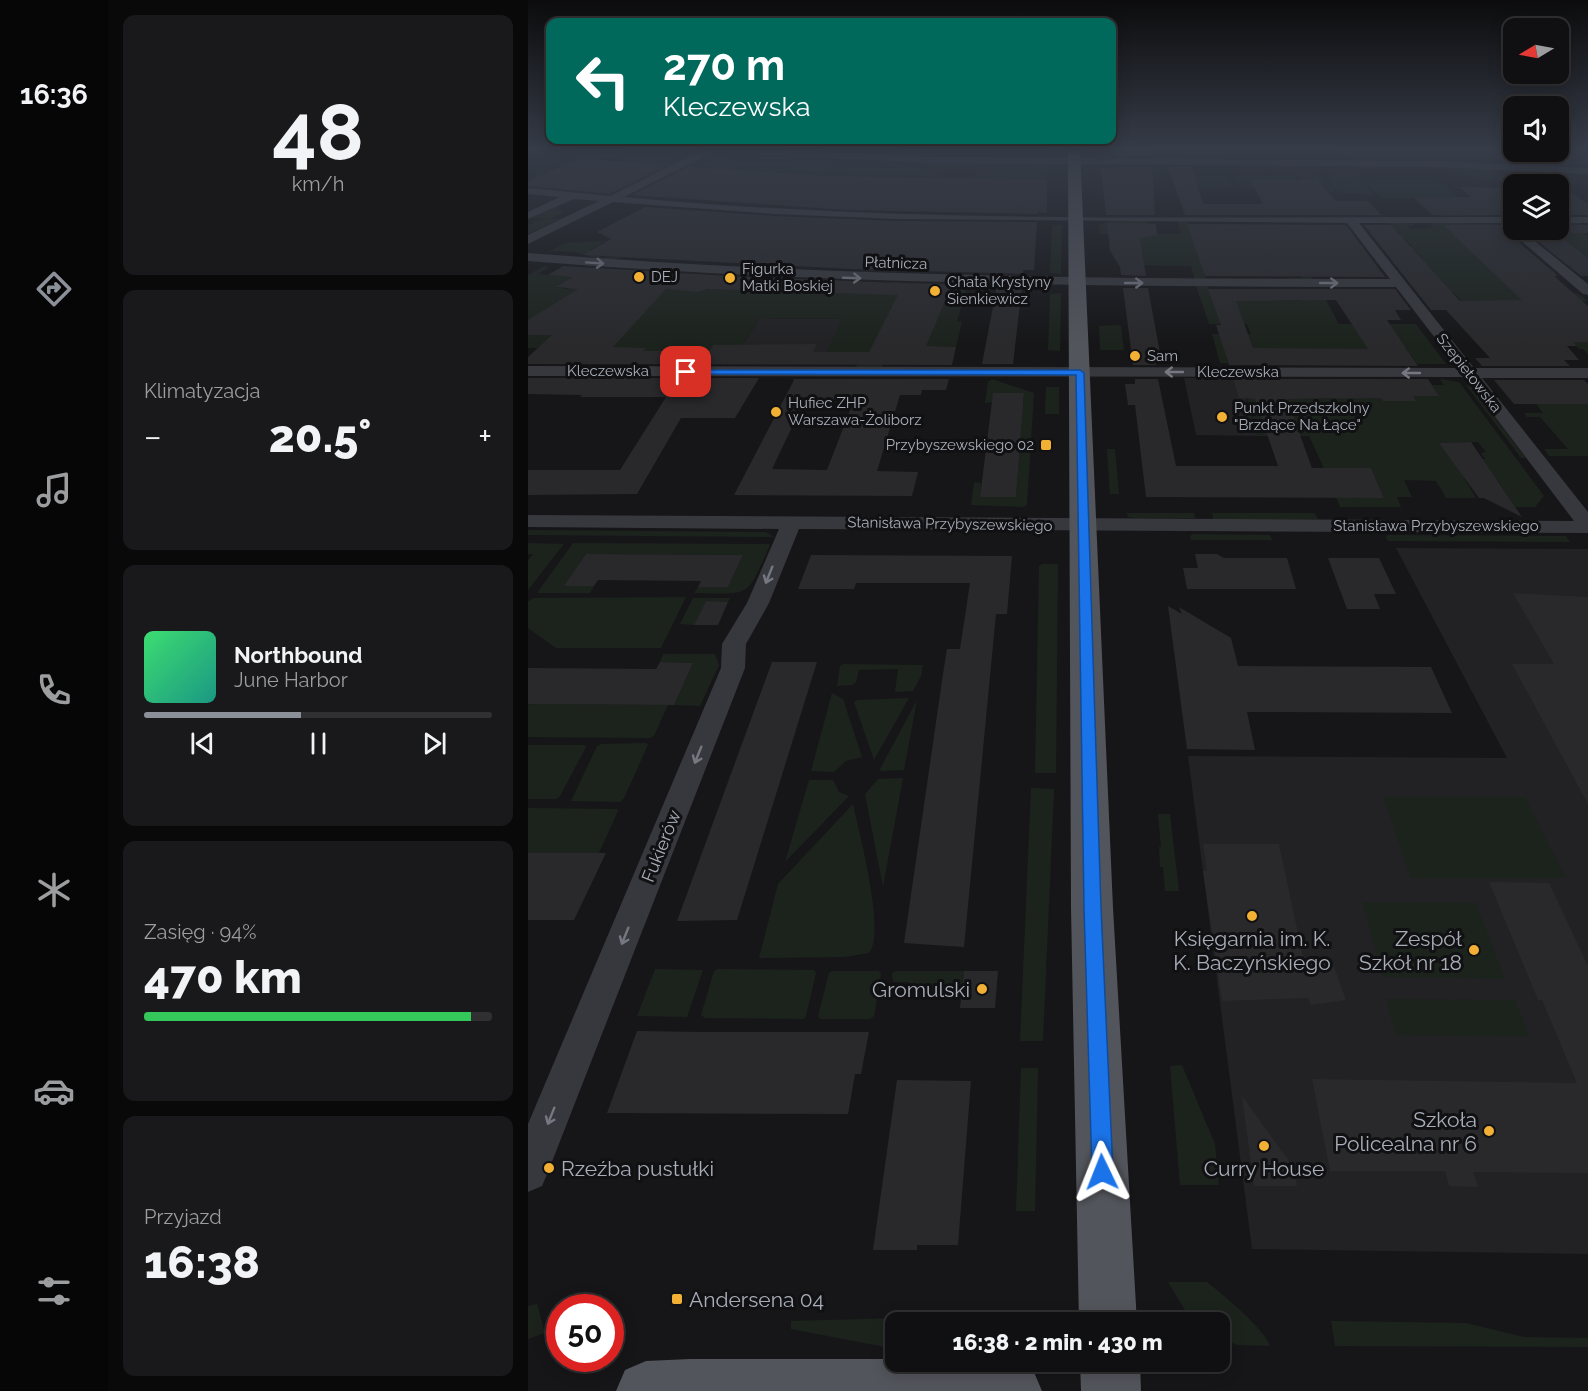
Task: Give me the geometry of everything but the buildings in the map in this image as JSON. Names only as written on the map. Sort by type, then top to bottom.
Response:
[{"type":"main road","points":[[1075,215],[1092,908],[1108,1312]]},
{"type":"main road","points":[[1110,1372],[1111,1391]]},
{"type":"main road","points":[[646,1391],[974,1389],[1012,1391]]},
{"type":"street","points":[[528,240],[579,215]]},
{"type":"street","points":[[890,215],[1503,220]]},
{"type":"street","name":"Szepietowska","points":[[1350,219],[1588,526]]},
{"type":"street","points":[[1569,220],[1588,220]]},
{"type":"street","points":[[1527,240],[1588,291]]},
{"type":"street","name":"Płatnicza","points":[[532,258],[794,276],[1076,282],[1399,283]]},
{"type":"street","name":"Kleczewska","points":[[528,371],[1588,373]]},
{"type":"street","name":"Stanisława Przybyszewskiego","points":[[528,521],[1588,526]]},
{"type":"street","name":"Fukierów","points":[[528,1172],[733,668],[734,644],[758,603],[792,521]]},
{"type":"shaded area","points":[[537,215],[558,215],[550,219],[562,218],[528,234],[528,225],[534,223],[532,221],[548,219],[530,218]]},
{"type":"shaded area","points":[[1442,215],[1503,215],[1443,216]]},
{"type":"shaded area","points":[[1107,221],[1148,221],[1152,234],[1181,234],[1177,221],[1187,221],[1190,231],[1296,249],[1313,280],[1288,280],[1287,278],[1303,278],[1299,269],[1203,269],[1206,280],[1195,280],[1191,266],[1134,265],[1108,234],[1099,234],[1099,225]]},
{"type":"shaded area","points":[[1387,222],[1413,222],[1414,226],[1407,226],[1410,229],[1434,228],[1428,222],[1497,224],[1503,230],[1503,240],[1514,240],[1524,247],[1508,247],[1555,272],[1537,273],[1579,294],[1588,301],[1571,303],[1588,333],[1588,354],[1573,342],[1462,302],[1453,292],[1437,292],[1447,287],[1439,278],[1424,278],[1434,272],[1427,264],[1412,264],[1409,259],[1423,259],[1415,251],[1402,251],[1398,247],[1412,246],[1405,239],[1391,239],[1388,235],[1401,234]]},
{"type":"shaded area","points":[[1569,222],[1579,222],[1588,228],[1588,233],[1584,234],[1588,236],[1588,258],[1564,240],[1569,240]]},
{"type":"shaded area","points":[[1052,225],[1062,225],[1061,274],[1050,273]]},
{"type":"shaded area","points":[[605,241],[589,251],[602,258],[628,255],[617,259],[605,259],[574,252],[549,251],[566,243]]},
{"type":"shaded area","points":[[544,266],[549,267],[538,274],[566,276],[584,270],[556,287],[567,289],[572,286],[666,282],[699,292],[714,285],[745,288],[743,291],[753,292],[756,289],[795,292],[815,289],[823,286],[829,280],[849,281],[841,292],[883,294],[890,282],[968,284],[957,321],[962,322],[956,347],[890,346],[881,369],[856,367],[862,353],[822,363],[842,319],[760,318],[731,362],[735,345],[713,345],[700,363],[683,351],[643,351],[645,348],[528,348],[528,275]]},
{"type":"shaded area","points":[[1196,286],[1208,286],[1212,298],[1274,297],[1276,301],[1298,301],[1320,289],[1339,324],[1416,324],[1446,364],[1417,364],[1407,349],[1224,349],[1228,363],[1220,363],[1212,334],[1251,334],[1247,324],[1209,324]]},
{"type":"shaded area","points":[[1061,293],[1060,351],[1048,350],[1050,294]]},
{"type":"shaded area","points":[[760,318],[843,319],[822,363],[731,362]]},
{"type":"shaded area","points":[[1119,325],[1124,350],[1100,350],[1099,326]]},
{"type":"shaded area","name":"Punkt Przedszkolny \"Brzdące Na Łące\"","points":[[1184,378],[1239,378],[1258,436],[1196,435]]},
{"type":"shaded area","points":[[992,379],[1034,393],[1027,504],[1024,507],[971,505],[974,482],[981,483],[980,497],[1016,496],[1024,394],[994,393],[992,402],[985,403],[988,382]]},
{"type":"shaded area","points":[[1440,379],[1459,382],[1544,496],[1535,507],[1515,507],[1496,478],[1464,478],[1476,498],[1446,498],[1436,481],[1404,480],[1412,497],[1397,497],[1401,507],[1340,507],[1332,487],[1351,498],[1384,498],[1371,468],[1338,468],[1328,477],[1309,436],[1258,436],[1247,399],[1328,399],[1379,395],[1383,401],[1415,401],[1413,396],[1439,396],[1432,385],[1444,385]],"holes":[[[1478,442],[1486,452],[1481,453],[1485,459],[1476,459],[1440,443]]]},
{"type":"shaded area","points":[[1466,385],[1470,385],[1526,458],[1521,458]]},
{"type":"shaded area","points":[[1046,387],[1059,387],[1059,414],[1045,414]]},
{"type":"shaded area","points":[[1536,404],[1588,404],[1588,456],[1549,456],[1544,449],[1568,449],[1540,417],[1527,417],[1524,413],[1543,413]]},
{"type":"shaded area","points":[[1107,449],[1115,449],[1119,494],[1110,494]]},
{"type":"shaded area","points":[[1127,513],[1194,513],[1195,518],[1133,518],[1128,517]]},
{"type":"shaded area","points":[[1212,513],[1315,513],[1318,519],[1213,519]]},
{"type":"shaded area","points":[[528,530],[766,532],[774,537],[528,535]]},
{"type":"shaded area","points":[[1193,534],[1270,535],[1272,540],[1191,540],[1190,536]]},
{"type":"shaded area","points":[[1388,535],[1566,536],[1570,542],[1388,541],[1386,537]]},
{"type":"shaded area","points":[[528,543],[564,544],[528,590],[528,560],[533,554],[528,554]]},
{"type":"shaded area","points":[[573,543],[770,545],[751,584],[738,592],[694,593],[698,587],[728,587],[743,555],[586,554],[565,586],[594,586],[590,593],[537,593]]},
{"type":"shaded area","points":[[1396,548],[1588,549],[1588,1254],[1252,1249],[1188,756],[1507,758]]},
{"type":"shaded area","points":[[1058,564],[1056,773],[1035,773],[1039,566]]},
{"type":"shaded area","points":[[686,597],[661,648],[556,648],[528,628],[528,602],[533,598]]},
{"type":"shaded area","points":[[693,598],[730,598],[728,602],[706,601],[694,625],[680,624]]},
{"type":"shaded area","points":[[663,654],[715,654],[719,665],[700,706],[674,705],[693,663],[660,662]]},
{"type":"shaded area","points":[[843,664],[923,665],[921,676],[913,691],[895,692],[898,669],[859,670],[856,682],[852,685],[837,686],[840,666]]},
{"type":"shaded area","points":[[832,693],[843,699],[862,757],[846,761],[834,772],[811,771]]},
{"type":"shaded area","points":[[909,698],[874,760],[854,702]]},
{"type":"shaded area","points":[[917,700],[904,770],[881,771],[880,769]]},
{"type":"shaded area","points":[[528,704],[668,705],[654,736],[650,738],[528,737]]},
{"type":"shaded area","points":[[646,743],[648,745],[624,798],[620,802],[571,801],[597,746]]},
{"type":"shaded area","points":[[528,745],[584,745],[586,747],[560,796],[556,799],[528,799]]},
{"type":"shaded area","points":[[903,778],[883,887],[865,794],[878,779]]},
{"type":"shaded area","points":[[809,780],[833,780],[839,792],[849,796],[785,862]]},
{"type":"shaded area","points":[[1031,788],[1054,789],[1043,1041],[1020,1041]]},
{"type":"shaded area","points":[[1383,797],[1525,797],[1566,878],[1411,878]]},
{"type":"shaded area","points":[[853,804],[873,904],[875,925],[869,953],[845,957],[759,958],[778,884]]},
{"type":"shaded area","points":[[528,808],[617,809],[618,811],[599,853],[528,853]]},
{"type":"shaded area","points":[[1158,814],[1170,814],[1179,891],[1165,891],[1163,867],[1160,867]]},
{"type":"shaded area","points":[[1362,902],[1476,903],[1505,979],[1383,977]]},
{"type":"shaded area","points":[[655,969],[703,970],[687,1017],[637,1016]]},
{"type":"shaded area","points":[[718,969],[814,970],[816,973],[806,1016],[803,1019],[705,1018],[701,1015],[714,971]]},
{"type":"shaded area","points":[[832,971],[879,971],[881,974],[874,1016],[870,1019],[821,1019],[818,1016],[829,973]]},
{"type":"shaded area","points":[[896,971],[964,971],[961,995],[907,992],[908,982],[893,982],[892,973]]},
{"type":"shaded area","points":[[1386,999],[1515,1000],[1529,1037],[1396,1035]]},
{"type":"shaded area","points":[[1182,1065],[1215,1144],[1219,1185],[1180,1185],[1170,1066]]},
{"type":"shaded area","points":[[1021,1068],[1038,1068],[1035,1211],[1016,1211]]},
{"type":"shaded area","points":[[1168,1282],[1207,1282],[1252,1322],[1270,1346],[1237,1345],[1230,1342],[1230,1312],[1186,1312]]},
{"type":"shaded area","points":[[537,1304],[545,1333],[528,1339],[528,1306]]},
{"type":"shaded area","points":[[885,1318],[885,1347],[791,1329],[791,1321]]},
{"type":"shaded area","points":[[1331,1321],[1466,1323],[1524,1337],[1588,1338],[1588,1347],[1335,1346]]},
{"type":"place","name":"DEJ","points":[[639,277]]},
{"type":"place","name":"Figurka Matki Boskiej","points":[[730,278]]},
{"type":"place","name":"Chata Krystyny Sienkiewicz","points":[[935,291]]},
{"type":"place","name":"Sam","points":[[1135,356]]},
{"type":"place","name":"Hufiec ZHP Warszawa-Żoliborz","points":[[776,412]]},
{"type":"place","name":"Punkt Przedszkolny \"Brzdące Na Łące\"","points":[[1222,417]]},
{"type":"place","name":"Przybyszewskiego 02","points":[[1046,445]]},
{"type":"place","name":"Księgarnia im. K. K. Baczyńskiego","points":[[1252,916]]},
{"type":"place","name":"Zespół Szkół nr 18","points":[[1474,950]]},
{"type":"place","name":"Gromulski","points":[[982,989]]},
{"type":"place","name":"Szkoła Policealna nr 6","points":[[1489,1131]]},
{"type":"place","name":"Curry House","points":[[1264,1146]]},
{"type":"place","name":"Rzeźba pustułki","points":[[549,1168]]},
{"type":"place","name":"Andersena 04","points":[[677,1299]]},
{"type":"route","points":[[686,372],[1080,373],[1092,908],[1102,1172]]}]
